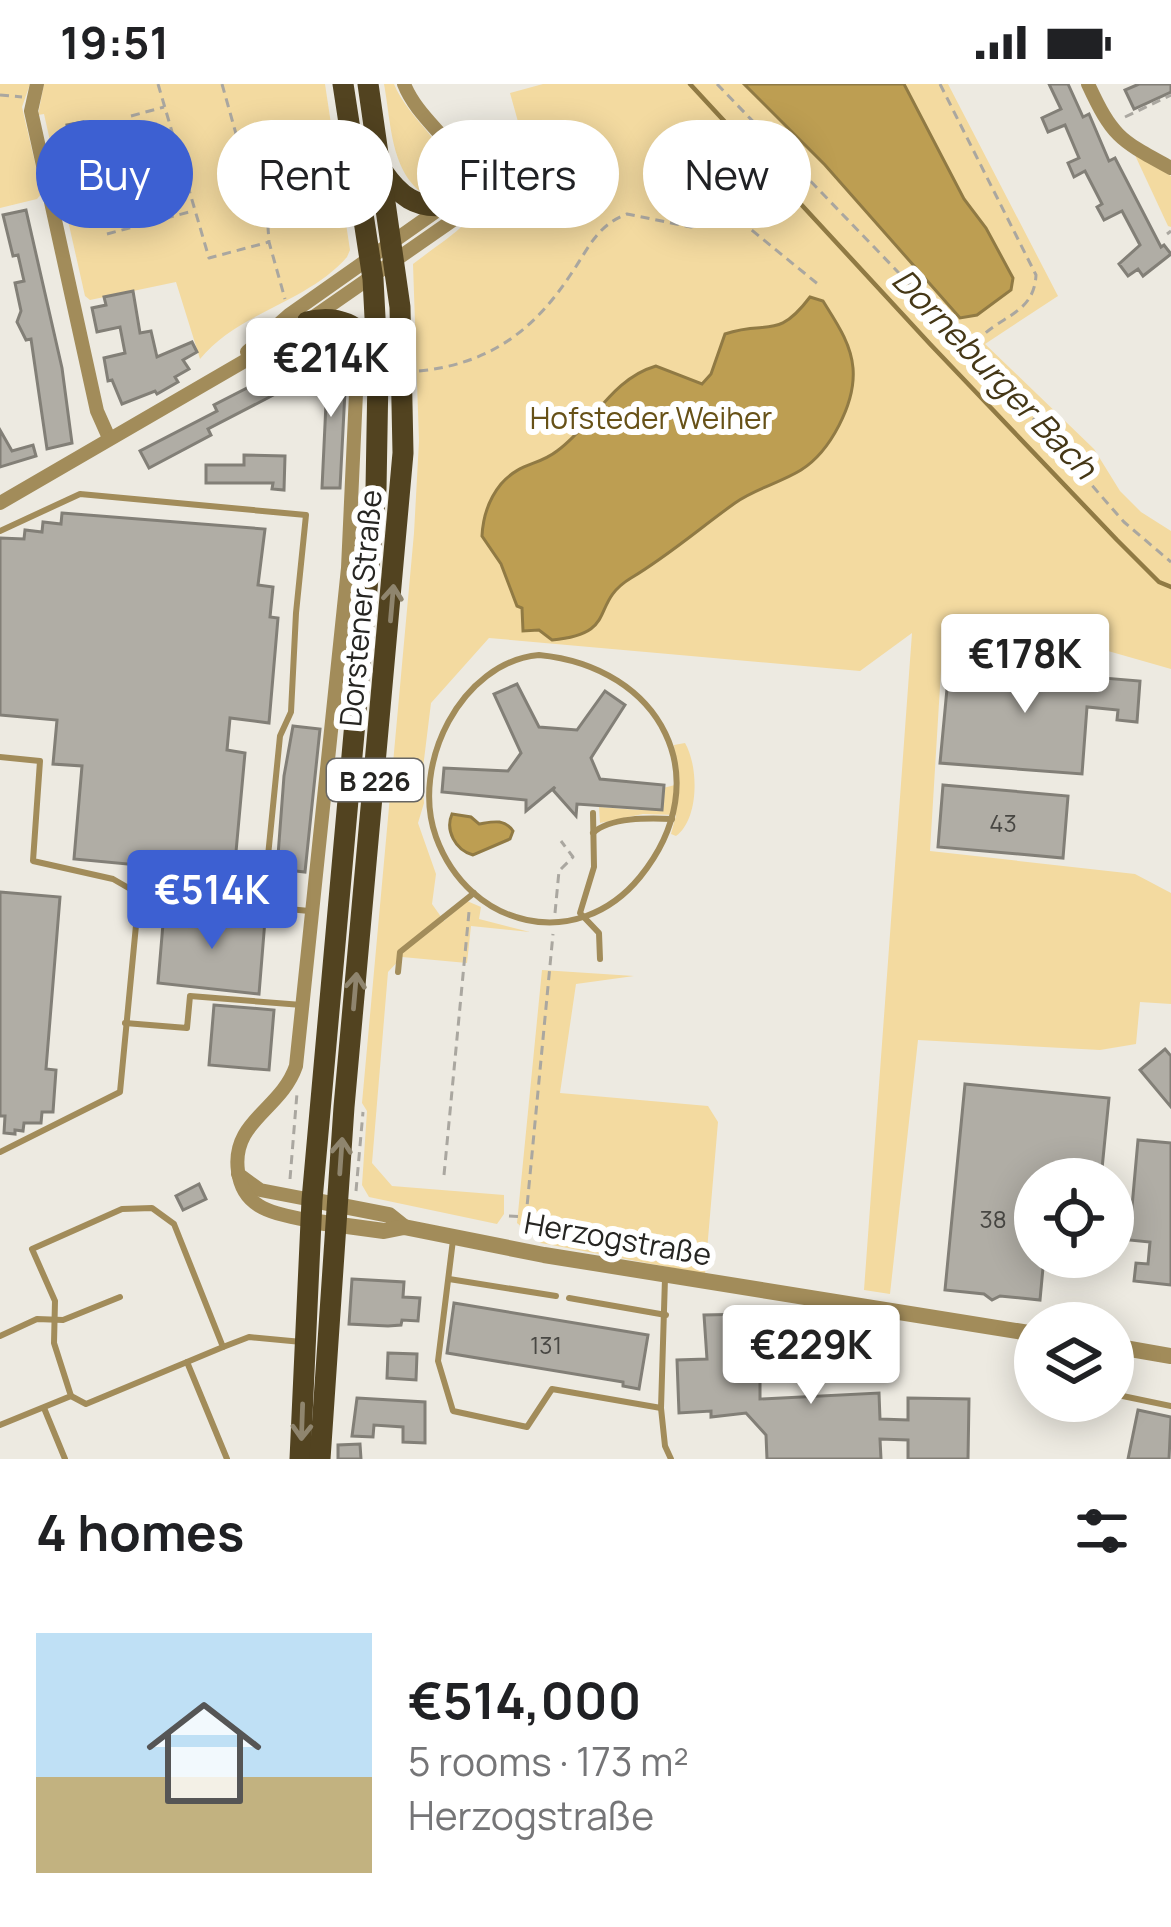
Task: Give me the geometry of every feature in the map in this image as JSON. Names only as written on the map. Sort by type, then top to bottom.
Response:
[{"type":"main road","name":"Dorstener Straße","points":[[301,1459],[311,1211],[376,489],[372,268],[343,84]]},
{"type":"main road","name":"Dorstener Straße","points":[[368,84],[374,120]]},
{"type":"main road","name":"Dorstener Straße","points":[[320,1459],[337,1215],[400,521],[403,373],[391,228]]},
{"type":"main road","points":[[298,319],[346,323],[364,334],[377,351]]},
{"type":"street","points":[[37,84],[32,100],[97,411],[109,438]]},
{"type":"street","points":[[404,84],[426,120]]},
{"type":"street","points":[[1088,84],[1107,126],[1171,168]]},
{"type":"street","points":[[394,253],[421,228]]},
{"type":"street","points":[[0,503],[229,368],[434,228]]},
{"type":"street","name":"Herzogstraße","points":[[356,393],[352,497],[338,594],[296,1066],[290,1081],[238,1142],[240,1189],[255,1204],[337,1215],[388,1215],[404,1227],[1014,1331]]},
{"type":"street","points":[[1134,1350],[1171,1356]]},
{"type":"lane","points":[[0,531],[80,494],[306,515],[291,712],[280,736],[263,906]]},
{"type":"lane","points":[[539,655],[580,660],[606,670],[638,692],[651,708],[669,750],[675,781],[672,818],[640,877],[609,907],[554,924],[513,916],[472,895],[436,838],[431,791],[437,751],[458,705],[508,659],[539,655]]},
{"type":"lane","points":[[0,757],[40,761],[33,861],[113,879],[139,894],[313,912]]},
{"type":"lane","points":[[593,813],[594,867],[580,913],[599,933],[600,959]]},
{"type":"lane","points":[[593,833],[601,825],[672,818]]},
{"type":"lane","points":[[0,1152],[120,1092],[139,894]]},
{"type":"lane","points":[[398,972],[400,952],[472,895]]},
{"type":"lane","points":[[124,1023],[188,1028],[190,996],[303,1005]]},
{"type":"lane","points":[[223,1347],[174,1224],[152,1208],[122,1210],[32,1249],[55,1301],[54,1343],[71,1396],[86,1404],[187,1363],[249,1336],[304,1342]]},
{"type":"lane","points":[[453,1236],[438,1361],[453,1411],[527,1427],[552,1389],[662,1408]]},
{"type":"lane","points":[[665,1274],[662,1408],[665,1446],[671,1459]]},
{"type":"lane","points":[[449,1279],[556,1296]]},
{"type":"lane","points":[[0,1336],[37,1319],[64,1320],[120,1297]]},
{"type":"lane","points":[[568,1298],[666,1315]]},
{"type":"lane","points":[[187,1363],[227,1459]]},
{"type":"lane","points":[[0,1426],[71,1396]]},
{"type":"lane","points":[[1134,1398],[1171,1406]]},
{"type":"lane","points":[[44,1408],[64,1459]]},
{"type":"path","points":[[158,84],[209,258],[269,242]]},
{"type":"path","points":[[222,84],[240,148],[266,198],[269,242],[298,319]]},
{"type":"path","points":[[717,84],[977,354],[1124,522],[1171,562]]},
{"type":"path","points":[[940,84],[1036,274],[1030,302],[982,336],[976,344],[977,354]]},
{"type":"path","points":[[0,94],[32,100]]},
{"type":"path","points":[[1107,126],[1171,95]]},
{"type":"path","points":[[131,116],[165,106]]},
{"type":"path","points":[[107,234],[195,210]]},
{"type":"path","points":[[417,371],[450,368],[494,352],[531,324],[570,277],[596,233],[627,214],[691,227],[732,214],[819,285]]},
{"type":"path","points":[[346,323],[351,340],[350,392],[356,393]]},
{"type":"path","points":[[509,1216],[526,1216],[559,871],[573,857],[561,841]]},
{"type":"path","points":[[444,1175],[472,895]]},
{"type":"path","points":[[290,1081],[297,1094],[290,1184]]},
{"type":"path","points":[[291,1174],[299,1174]]},
{"type":"green space","points":[[0,84],[30,84],[22,107],[36,167],[36,199],[0,208]]},
{"type":"green space","points":[[44,84],[325,84],[330,120],[217,120],[217,228],[347,228],[347,257],[312,286],[233,330],[200,359],[176,282],[90,300],[85,296],[70,228],[193,228],[193,120],[45,120],[44,114],[38,115]]},
{"type":"green space","points":[[384,84],[394,84],[418,120],[417,188],[401,165]]},
{"type":"green space","points":[[543,84],[948,84],[1058,296],[985,344],[1094,449],[1120,491],[1171,531],[1171,669],[1087,645],[944,621],[930,851],[1135,874],[1171,893],[1171,1004],[1140,1002],[1136,1044],[1100,1050],[918,1040],[890,1294],[864,1290],[912,633],[860,671],[489,638],[431,703],[422,776],[424,803],[418,823],[436,874],[432,904],[444,921],[467,901],[481,907],[479,919],[530,932],[471,926],[467,963],[402,957],[388,972],[372,1163],[392,1186],[504,1195],[504,1214],[497,1224],[369,1197],[362,1185],[367,1111],[362,1103],[414,533],[419,441],[413,264],[461,228],[619,228],[619,120],[518,120],[510,93]]},
{"type":"green space","points":[[1134,153],[1171,176],[1171,227],[1168,226]]},
{"type":"green space","points":[[685,743],[693,765],[693,805],[676,836],[671,834],[676,815],[643,814],[600,823],[599,807],[638,810],[663,788],[679,784],[674,745]]},
{"type":"green space","points":[[542,970],[634,976],[576,984],[560,1093],[708,1106],[718,1122],[705,1274],[541,1243],[517,1223]]},
{"type":"shaded area","points":[[744,84],[904,84],[964,199],[1013,278],[1011,290],[977,315],[960,318],[811,151],[811,120],[780,120]]},
{"type":"shaded area","name":"Hofsteder Weiher","points":[[810,297],[823,301],[833,317],[853,368],[846,411],[822,451],[801,470],[735,503],[618,588],[587,631],[552,640],[539,630],[523,631],[522,608],[482,536],[487,508],[501,484],[557,451],[640,372],[656,366],[702,384],[711,374],[725,334],[779,325]]},
{"type":"shaded area","points":[[452,814],[471,817],[479,824],[502,823],[513,831],[510,839],[473,855],[453,839]]},
{"type":"building","points":[[1049,84],[1068,84],[1083,117],[1089,114],[1109,161],[1115,158],[1161,247],[1171,254],[1143,276],[1138,269],[1128,276],[1119,264],[1140,245],[1122,211],[1104,220],[1097,207],[1102,204],[1085,171],[1074,177],[1068,163],[1079,158],[1065,125],[1048,132],[1042,118],[1061,109]]},
{"type":"building","points":[[1139,84],[1171,84],[1171,92],[1134,109],[1125,90]]},
{"type":"building","points":[[26,210],[62,368],[72,443],[47,449],[31,339],[26,340],[17,322],[21,311],[15,283],[24,281],[3,215]]},
{"type":"building","points":[[133,291],[140,333],[151,331],[157,357],[192,342],[197,352],[183,360],[189,369],[175,377],[178,382],[122,404],[112,380],[108,381],[104,358],[125,353],[120,327],[97,332],[92,308],[106,305],[104,297]]},
{"type":"building","points":[[327,350],[339,391],[345,391],[340,488],[322,488],[327,382],[318,385],[309,356]]},
{"type":"building","points":[[276,373],[285,389],[208,429],[211,435],[149,468],[140,451],[217,411],[214,405]]},
{"type":"building","points":[[0,430],[12,451],[33,445],[36,456],[0,467]]},
{"type":"building","points":[[244,455],[285,456],[284,490],[272,489],[273,483],[206,483],[206,465],[244,465]]},
{"type":"building","points":[[62,513],[265,529],[258,585],[273,587],[270,617],[278,618],[269,723],[230,718],[227,750],[245,753],[234,874],[74,859],[82,766],[53,764],[57,720],[0,715],[0,538],[24,539],[25,530],[42,532],[43,522],[61,524]]},
{"type":"building","points":[[950,657],[985,660],[984,668],[1140,681],[1137,722],[1117,720],[1118,710],[1087,707],[1082,774],[940,763]]},
{"type":"building","points":[[517,684],[539,727],[577,730],[605,691],[625,705],[591,758],[600,779],[664,785],[662,810],[577,804],[576,816],[555,787],[526,811],[526,800],[442,792],[444,768],[508,771],[521,753],[494,694]]},
{"type":"building","points":[[293,726],[320,729],[305,872],[277,869]]},
{"type":"building","points":[[943,785],[1068,796],[1063,858],[938,847]]},
{"type":"building","points":[[0,892],[60,897],[46,1069],[56,1070],[53,1112],[42,1112],[41,1123],[24,1123],[23,1131],[15,1130],[15,1134],[4,1133],[5,1116],[0,1116]]},
{"type":"building","points":[[164,912],[265,920],[259,994],[158,983]]},
{"type":"building","points":[[214,1005],[274,1010],[269,1070],[209,1065]]},
{"type":"building","points":[[1165,1049],[1171,1056],[1171,1107],[1140,1070]]},
{"type":"building","points":[[965,1084],[1109,1098],[1103,1158],[1014,1158],[1014,1278],[1042,1278],[1040,1300],[1000,1296],[992,1300],[984,1294],[945,1290]]},
{"type":"building","points":[[1138,1140],[1171,1143],[1171,1285],[1134,1281],[1136,1263],[1148,1264],[1150,1242],[1134,1240]]},
{"type":"building","points":[[199,1184],[206,1199],[183,1210],[176,1196]]},
{"type":"building","points":[[352,1279],[404,1282],[403,1297],[420,1298],[418,1321],[402,1320],[401,1325],[388,1326],[349,1324]]},
{"type":"building","points":[[454,1303],[648,1335],[639,1389],[623,1386],[623,1382],[447,1353]]},
{"type":"building","points":[[750,1314],[748,1340],[760,1343],[760,1399],[879,1393],[880,1419],[908,1420],[908,1398],[969,1399],[968,1459],[908,1459],[908,1440],[880,1439],[881,1459],[767,1459],[766,1435],[746,1413],[711,1417],[711,1411],[679,1413],[677,1360],[707,1359],[704,1315]]},
{"type":"building","points":[[790,1322],[878,1339],[874,1362],[785,1347]]},
{"type":"building","points":[[388,1353],[417,1354],[416,1380],[387,1378]]},
{"type":"building","points":[[357,1398],[425,1402],[425,1443],[403,1442],[403,1427],[374,1425],[373,1437],[352,1436]]},
{"type":"building","points":[[1138,1410],[1171,1417],[1169,1459],[1128,1459]]},
{"type":"building","points":[[360,1444],[361,1459],[338,1459],[338,1445]]},
{"type":"waterway","name":"Dorneburger Bach","points":[[690,84],[1117,540],[1159,582],[1171,587]]}]
